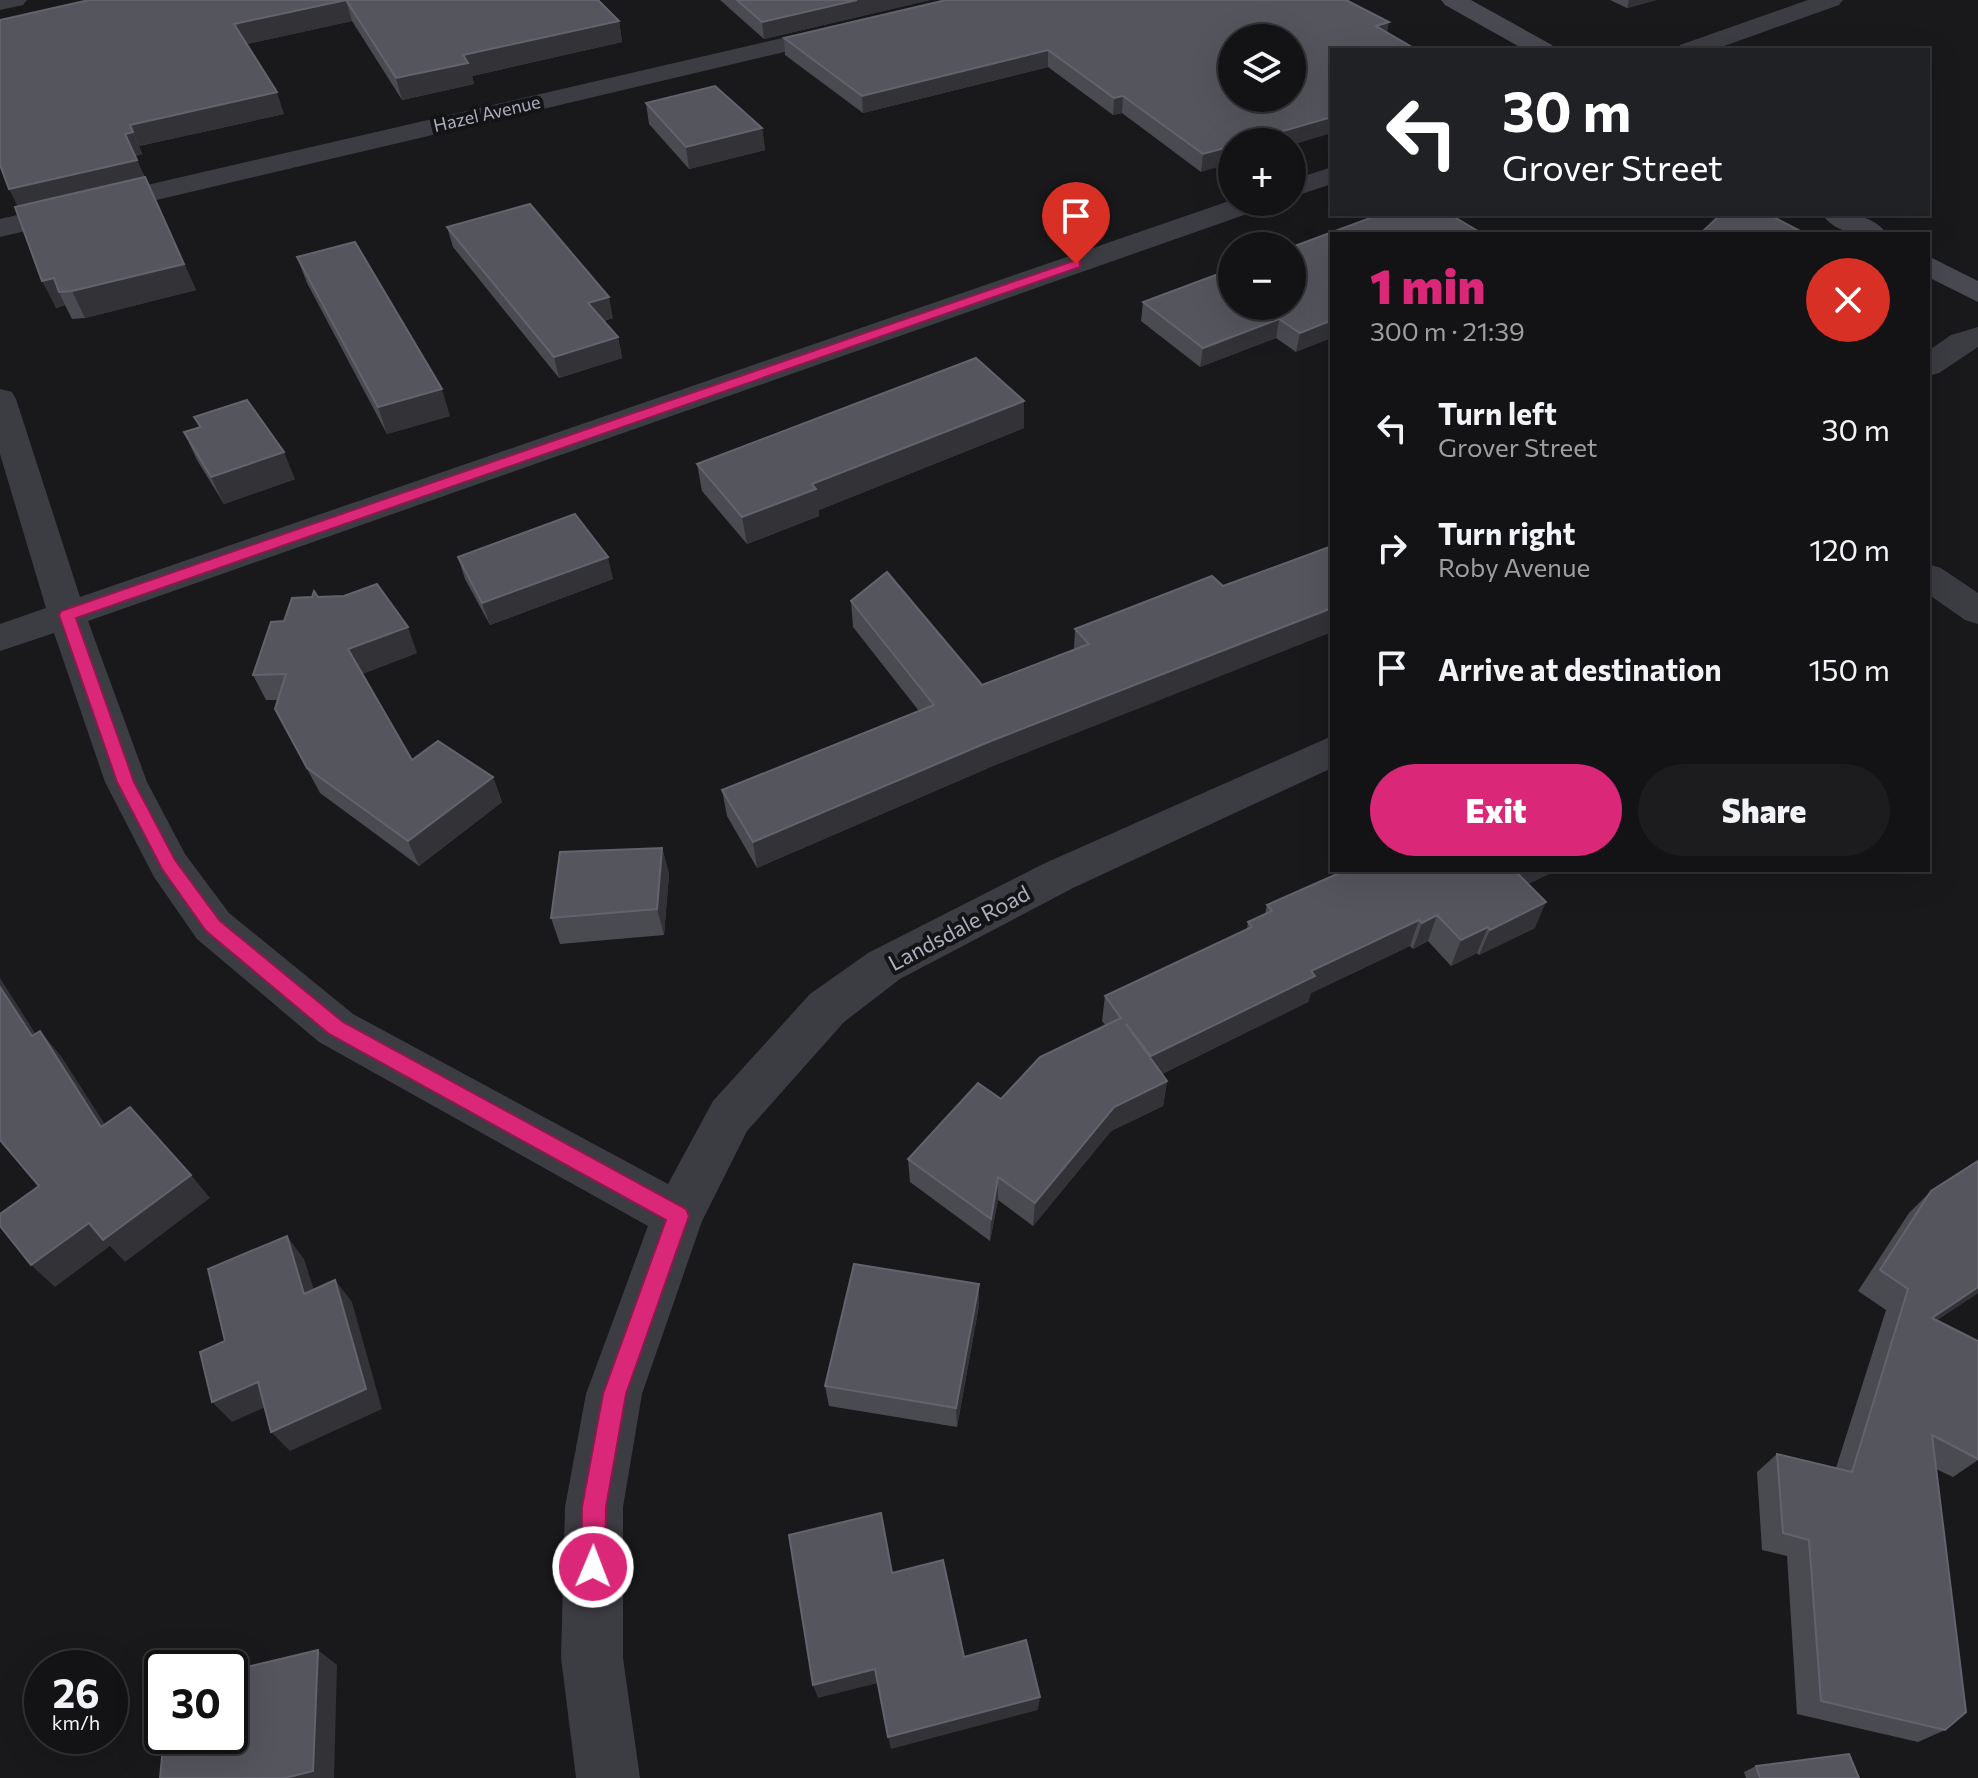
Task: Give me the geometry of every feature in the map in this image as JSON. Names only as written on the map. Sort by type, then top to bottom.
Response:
[{"type":"street","points":[[0,3],[15,0]]},
{"type":"street","points":[[1453,0],[1539,48]]},
{"type":"street","points":[[1695,48],[1831,0]]},
{"type":"street","name":"Hazel Avenue","points":[[0,228],[866,25]]},
{"type":"street","points":[[1306,184],[1330,176]]},
{"type":"street","points":[[0,638],[1218,215]]},
{"type":"street","points":[[1840,216],[1868,232]]},
{"type":"street","points":[[1930,266],[1978,293]]},
{"type":"street","points":[[1930,365],[1962,342],[1978,336]]},
{"type":"street","points":[[0,399],[67,615],[126,782],[169,865],[213,926],[336,1028],[678,1216]]},
{"type":"street","points":[[1930,577],[1978,611]]},
{"type":"street","name":"Landsdale Road","points":[[608,1778],[592,1658],[594,1507],[614,1394],[678,1216],[730,1116],[827,1008],[873,975],[1058,876],[1330,752]]},
{"type":"building","points":[[89,0],[346,0],[234,24],[277,92],[130,125],[133,132],[125,134],[137,160],[9,189],[0,165],[0,20]]},
{"type":"building","points":[[346,0],[598,0],[619,21],[463,55],[468,63],[396,78]]},
{"type":"building","points":[[737,0],[857,0],[762,22]]},
{"type":"building","points":[[946,0],[1346,0],[1389,22],[1376,26],[1414,48],[1330,48],[1330,118],[1294,128],[1218,128],[1218,150],[1203,154],[1123,96],[1114,98],[1048,50],[862,96],[784,38]]},
{"type":"building","points":[[715,86],[762,128],[686,147],[646,103]]},
{"type":"building","points":[[145,177],[184,264],[72,291],[59,292],[54,278],[42,281],[15,207]]},
{"type":"building","points":[[530,204],[609,297],[588,303],[618,337],[554,357],[447,227]]},
{"type":"building","points":[[1376,216],[1452,216],[1480,232],[1332,232]]},
{"type":"building","points":[[1719,216],[1772,216],[1802,232],[1702,232]]},
{"type":"building","points":[[1330,233],[1330,321],[1300,333],[1280,320],[1306,320],[1306,242]]},
{"type":"building","points":[[355,242],[442,389],[378,407],[297,257]]},
{"type":"building","points":[[1218,274],[1218,320],[1276,320],[1203,348],[1143,302]]},
{"type":"building","points":[[976,358],[1024,401],[812,484],[816,489],[742,517],[697,464]]},
{"type":"building","points":[[247,400],[284,452],[211,477],[184,432],[201,427],[194,417]]},
{"type":"building","points":[[575,514],[608,557],[482,603],[458,557]]},
{"type":"building","points":[[1330,547],[1330,609],[986,743],[753,842],[722,790],[934,705],[851,601],[887,572],[982,685],[1089,644],[1075,629],[1212,576],[1223,586]]},
{"type":"building","points":[[377,584],[408,627],[348,649],[412,760],[438,741],[493,777],[408,841],[307,768],[275,709],[286,674],[253,675],[271,622],[284,621],[292,598],[312,597],[314,591],[318,597],[344,596]]},
{"type":"building","points":[[662,848],[657,909],[551,918],[560,852]]},
{"type":"building","points":[[1341,872],[1516,872],[1546,902],[1490,930],[1488,927],[1461,940],[1437,915],[1422,923],[1419,920],[1311,971],[1315,976],[1151,1056],[1126,1024],[1167,1081],[1114,1107],[1035,1203],[998,1177],[991,1219],[908,1159],[978,1083],[1001,1099],[1040,1057],[1121,1018],[1105,996],[1252,927],[1248,922],[1272,911],[1267,905]]},
{"type":"building","points":[[0,987],[32,1036],[40,1031],[101,1127],[130,1107],[191,1175],[103,1240],[89,1223],[31,1265],[0,1226],[0,1214],[39,1186],[0,1140]]},
{"type":"building","points":[[1978,1161],[1978,1287],[1932,1318],[1978,1341],[1978,1459],[1932,1435],[1966,1712],[1945,1730],[1821,1701],[1809,1540],[1783,1533],[1777,1454],[1852,1472],[1908,1289],[1880,1270],[1931,1191]]},
{"type":"building","points":[[287,1236],[304,1294],[335,1280],[366,1389],[271,1432],[258,1382],[212,1402],[200,1352],[225,1341],[208,1269]]},
{"type":"building","points":[[854,1264],[979,1284],[956,1408],[825,1386]]},
{"type":"building","points":[[881,1513],[892,1573],[943,1560],[964,1657],[1026,1640],[1040,1697],[888,1737],[875,1669],[813,1685],[789,1535]]},
{"type":"building","points":[[318,1650],[313,1771],[285,1778],[160,1778],[162,1754],[248,1754],[248,1667]]},
{"type":"building","points":[[1849,1754],[1859,1778],[1760,1778],[1756,1766]]},
{"type":"route","points":[[593,1567],[594,1507],[614,1394],[678,1216],[336,1028],[213,926],[169,865],[126,782],[67,615],[1076,264]]}]
